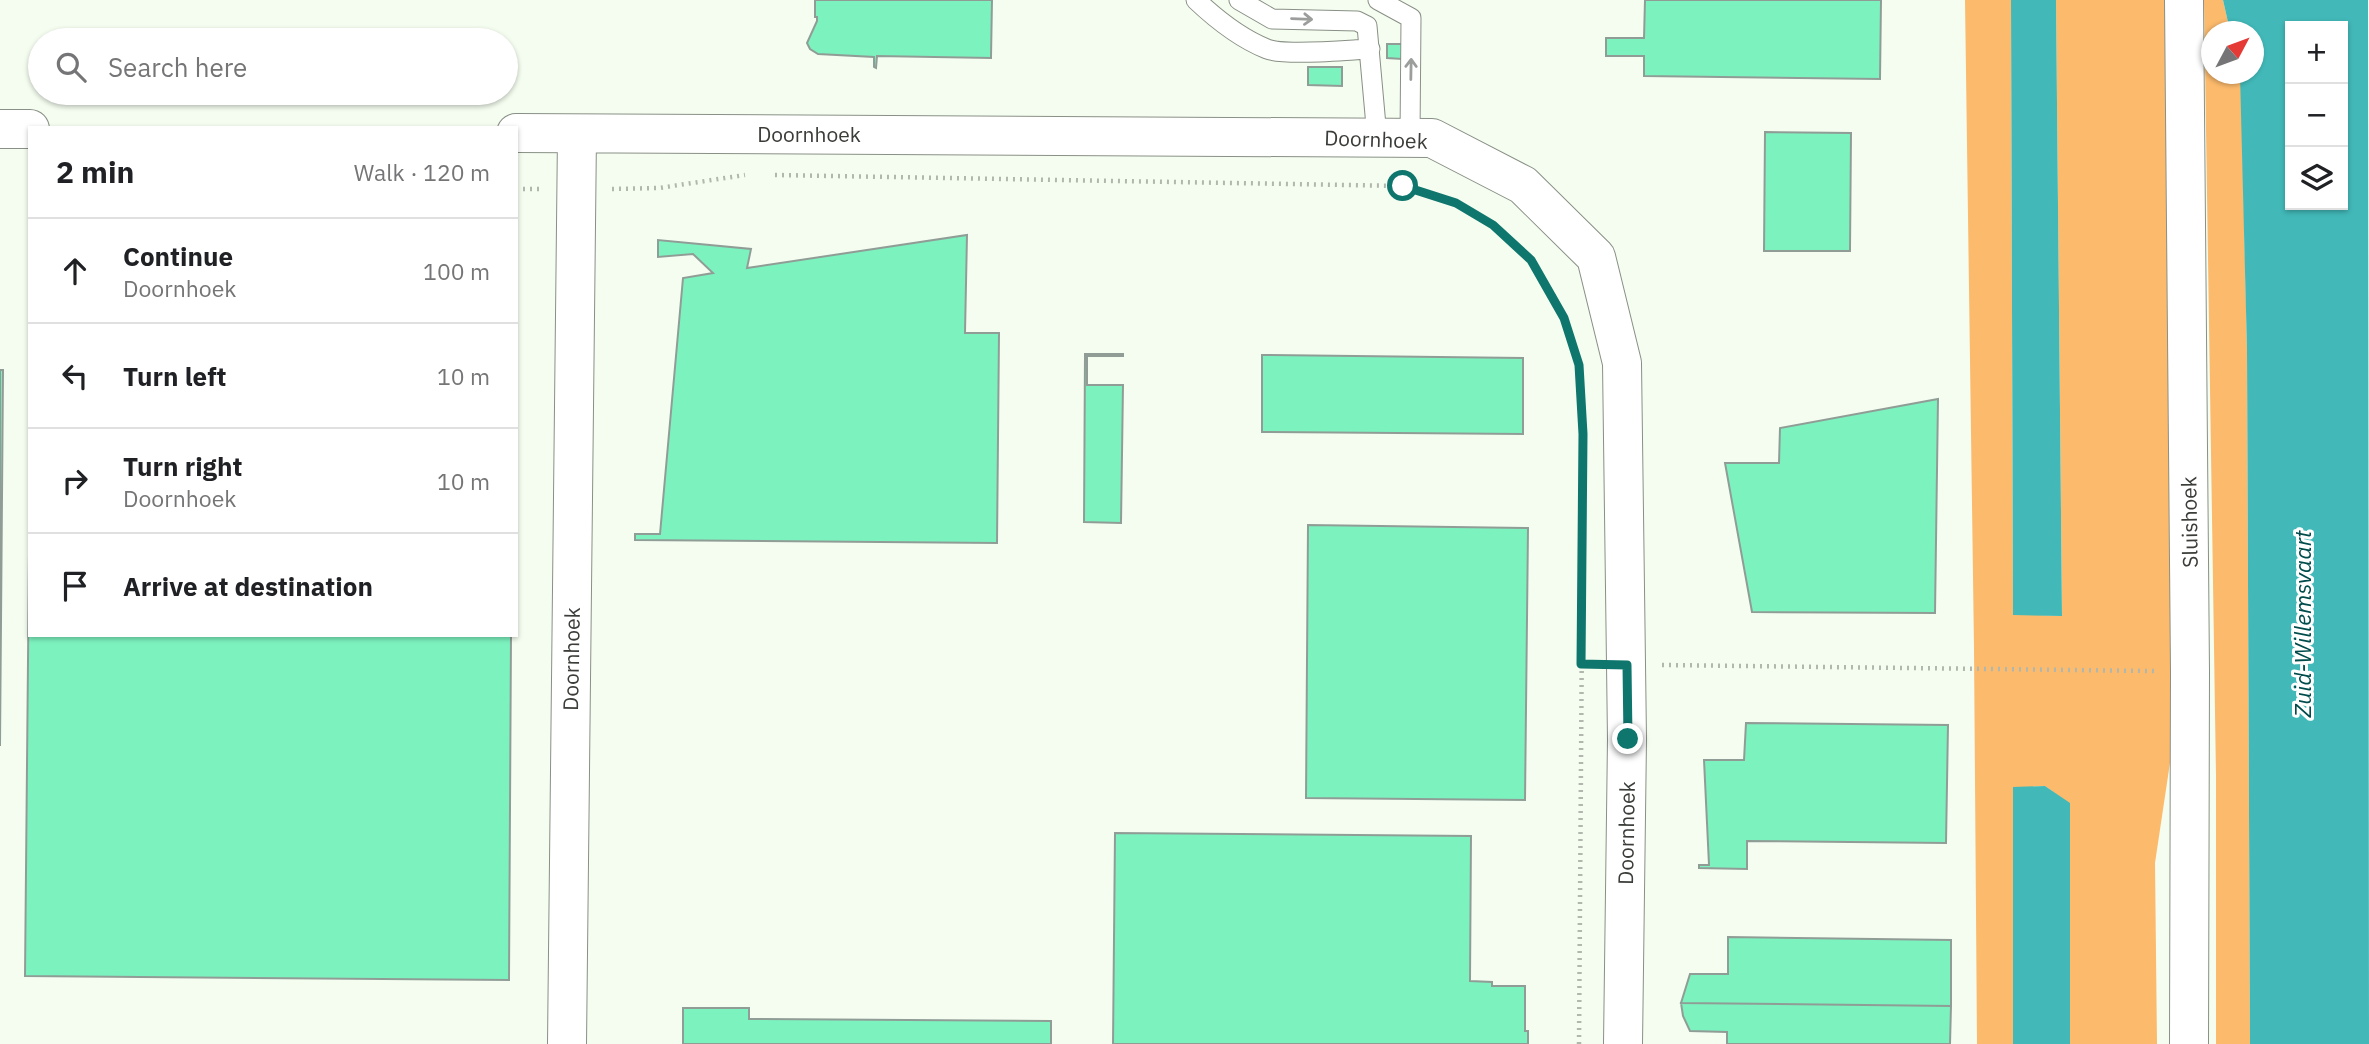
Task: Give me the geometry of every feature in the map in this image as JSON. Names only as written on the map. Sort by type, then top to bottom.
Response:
[{"type":"street","name":"Sluishoek","points":[[2184,0],[2190,672],[2189,1044]]},
{"type":"street","points":[[0,129],[28,129]]},
{"type":"street","name":"Doornhoek","points":[[518,133],[1432,138],[1523,185],[1596,257],[1622,363],[1627,665],[1623,1044]]},
{"type":"street","name":"Doornhoek","points":[[567,1044],[577,134]]},
{"type":"lane","points":[[1196,0],[1216,18],[1269,50],[1370,48]]},
{"type":"lane","points":[[1239,0],[1272,19],[1357,21],[1367,26],[1370,48],[1394,137]]},
{"type":"lane","points":[[1378,0],[1411,18],[1394,137]]},
{"type":"path","name":"Doornhoek","points":[[518,189],[659,188],[755,175]]},
{"type":"path","name":"Doornhoek","points":[[769,175],[1403,186],[1456,203],[1493,225],[1531,260],[1564,318],[1579,365],[1583,420]]},
{"type":"path","points":[[1579,1044],[1583,474]]},
{"type":"path","points":[[1581,664],[2190,672]]},
{"type":"shaded area","points":[[1965,0],[2011,0],[2013,614],[2062,616],[2056,0],[2171,0],[2177,716],[2155,863],[2157,1044],[2070,1044],[2070,804],[2045,786],[2013,788],[2013,1044],[1977,1044]]},
{"type":"shaded area","points":[[2204,0],[2223,0],[2228,21],[2204,21]]},
{"type":"shaded area","points":[[2205,84],[2241,84],[2247,351],[2250,1044],[2216,1044],[2216,776]]},
{"type":"water","points":[[2011,0],[2056,0],[2062,616],[2013,615]]},
{"type":"water","name":"Zuid-Willemsvaart","points":[[2223,0],[2368,0],[2369,1044],[2250,1044],[2247,351],[2240,84],[2264,84],[2264,21],[2228,21]]},
{"type":"water","points":[[2045,786],[2070,803],[2070,1044],[2013,1044],[2013,787]]},
{"type":"building","points":[[815,0],[992,0],[991,58],[877,56],[876,68],[874,57],[818,54],[810,49],[807,43],[817,21]]},
{"type":"building","points":[[1645,0],[1881,0],[1880,79],[1644,76],[1644,56],[1606,56],[1606,38],[1644,38]]},
{"type":"building","points":[[1387,44],[1403,44],[1402,59],[1387,58]]},
{"type":"building","points":[[1308,67],[1342,67],[1342,86],[1308,85]]},
{"type":"building","points":[[1765,132],[1851,133],[1850,251],[1764,251]]},
{"type":"building","points":[[967,235],[965,333],[999,333],[997,543],[635,540],[635,534],[660,534],[683,278],[713,273],[693,254],[658,257],[658,240],[751,249],[747,268]]},
{"type":"building","points":[[1085,354],[1123,354],[1087,356],[1087,385],[1123,385],[1121,523],[1084,522]]},
{"type":"building","points":[[1262,355],[1523,358],[1523,434],[1262,432]]},
{"type":"building","points":[[0,370],[3,370],[0,746]]},
{"type":"building","points":[[1938,399],[1935,613],[1752,612],[1725,463],[1779,463],[1780,428]]},
{"type":"building","points":[[1308,525],[1528,528],[1525,800],[1306,798]]},
{"type":"building","points":[[28,637],[511,637],[509,980],[25,976]]},
{"type":"building","points":[[1746,723],[1948,725],[1946,843],[1747,841],[1747,869],[1699,868],[1699,865],[1709,865],[1704,760],[1744,760]]},
{"type":"building","points":[[1115,833],[1471,836],[1470,981],[1492,982],[1492,986],[1525,986],[1525,1031],[1528,1031],[1528,1044],[1113,1044]]},
{"type":"building","points":[[1728,937],[1951,940],[1951,1006],[1681,1003],[1690,974],[1728,974]]},
{"type":"building","points":[[1681,1003],[1951,1006],[1950,1044],[1727,1044],[1727,1032],[1690,1031]]},
{"type":"building","points":[[683,1008],[749,1008],[749,1019],[1051,1021],[1051,1044],[683,1044]]},
{"type":"route","points":[[1403,186],[1456,203],[1493,225],[1531,260],[1564,318],[1579,365],[1583,434],[1581,664],[1627,665],[1628,739]]}]
